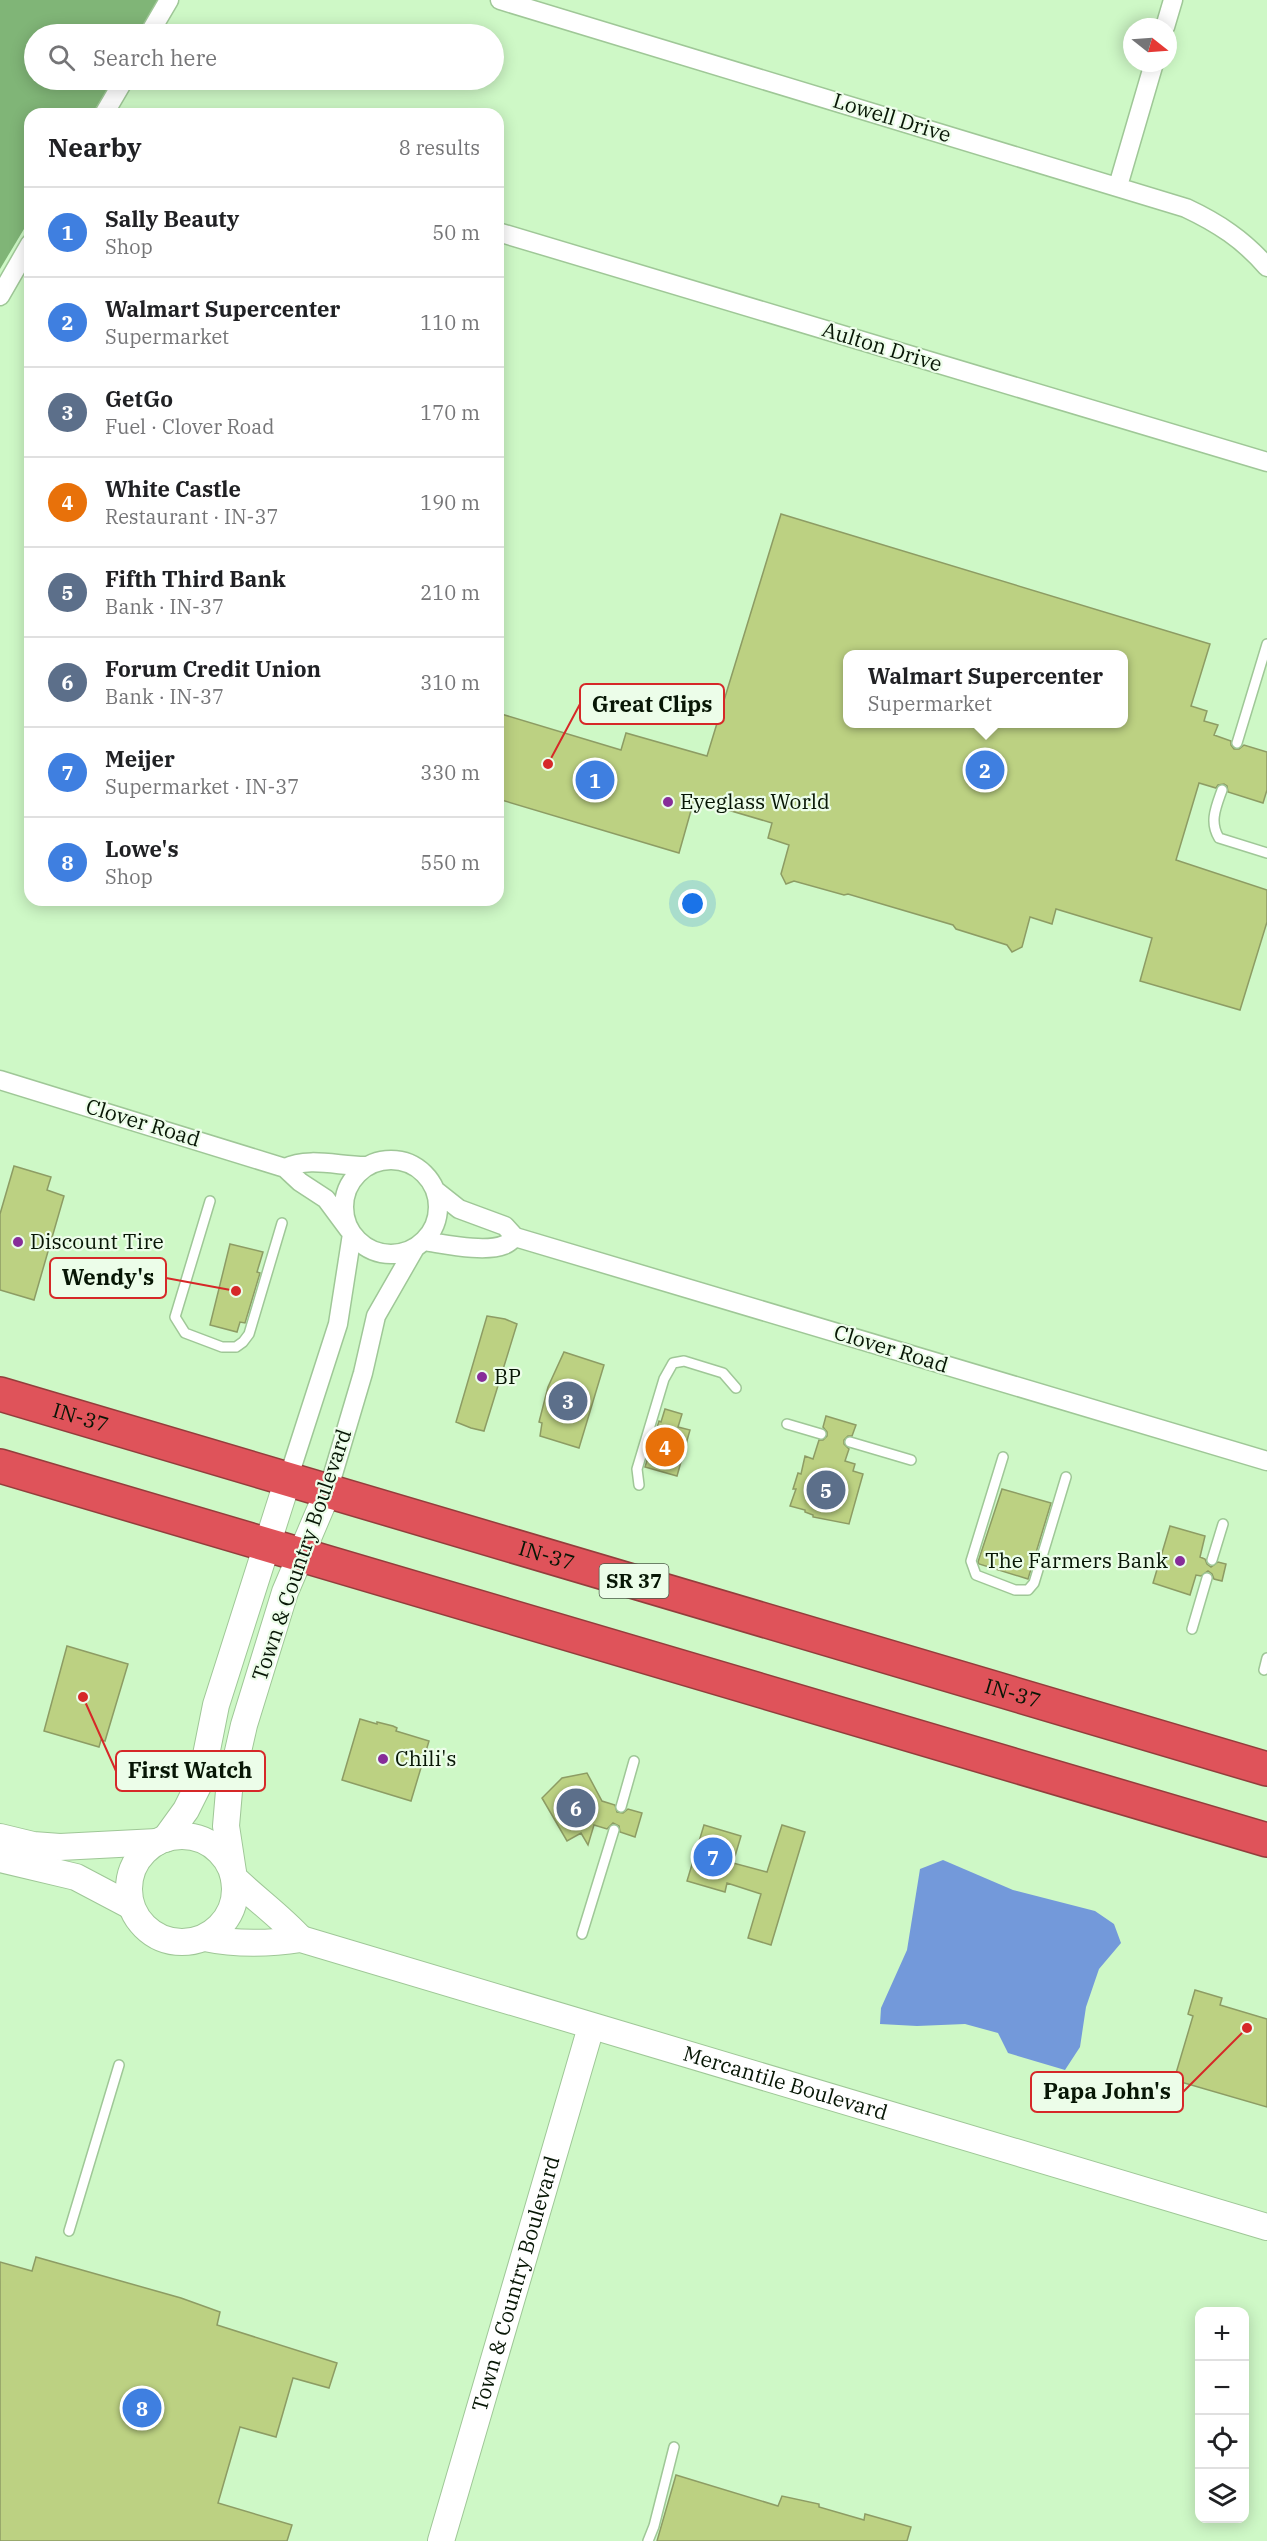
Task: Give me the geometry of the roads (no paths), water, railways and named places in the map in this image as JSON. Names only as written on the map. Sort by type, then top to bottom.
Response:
[{"type":"highway","name":"IN-37","points":[[0,1394],[1267,1769]]},
{"type":"highway","points":[[0,1466],[1267,1840]]},
{"type":"street","points":[[155,24],[169,0]]},
{"type":"street","name":"Lowell Drive","points":[[500,0],[1186,208],[1212,220],[1244,242],[1267,267]]},
{"type":"street","points":[[1168,18],[1173,0]]},
{"type":"street","points":[[1118,186],[1151,72]]},
{"type":"street","points":[[113,108],[120,90]]},
{"type":"street","name":"Aulton Drive","points":[[504,234],[1267,462]]},
{"type":"street","points":[[0,296],[24,254]]},
{"type":"street","name":"Clover Road","points":[[0,1080],[285,1168],[300,1182],[326,1199],[350,1232]]},
{"type":"street","points":[[419,1245],[435,1223],[438,1212],[435,1190],[427,1177],[415,1167],[401,1161],[386,1160],[368,1166],[348,1187],[344,1201],[345,1216],[350,1232],[362,1245],[374,1251],[388,1255],[402,1253],[419,1245],[491,1247],[504,1245],[515,1238]]},
{"type":"street","name":"Clover Road","points":[[285,1168],[298,1162],[350,1167],[368,1166]]},
{"type":"street","name":"Clover Road","points":[[435,1190],[459,1209],[506,1226],[515,1238],[1267,1461]]},
{"type":"street","name":"Town & Country Boulevard","points":[[161,1840],[186,1810],[201,1779],[216,1705],[338,1324],[350,1232]]},
{"type":"street","name":"Town & Country Boulevard","points":[[234,1875],[226,1827],[229,1791],[244,1725],[285,1592],[328,1491],[363,1373],[376,1316],[419,1245]]},
{"type":"street","points":[[0,1837],[33,1845],[60,1847],[161,1840],[187,1835],[202,1839],[226,1858],[234,1875],[235,1896],[230,1913],[219,1927],[205,1938],[177,1943],[159,1938],[144,1927],[131,1906],[129,1880],[135,1865],[144,1851],[161,1840]]},
{"type":"street","points":[[0,1859],[76,1877],[131,1906]]},
{"type":"street","name":"Mercantile Boulevard","points":[[234,1875],[301,1939]]},
{"type":"street","name":"Mercantile Boulevard","points":[[205,1938],[234,1944],[277,1943],[301,1939],[1267,2227]]},
{"type":"street","name":"Town & Country Boulevard","points":[[441,2541],[591,2027]]},
{"type":"lane","points":[[1237,742],[1267,644]]},
{"type":"lane","points":[[1222,790],[1213,821],[1214,830],[1219,838],[1267,853]]},
{"type":"lane","points":[[210,1201],[176,1317],[185,1333],[222,1347],[236,1347],[249,1334],[282,1222]]},
{"type":"lane","points":[[639,1485],[637,1469],[664,1380],[673,1363],[684,1361],[723,1373],[736,1388]]},
{"type":"lane","points":[[787,1425],[821,1434]]},
{"type":"lane","points":[[850,1442],[911,1460]]},
{"type":"lane","points":[[1003,1457],[971,1561],[976,1575],[1015,1590],[1028,1590],[1034,1583],[1066,1476]]},
{"type":"lane","points":[[1212,1560],[1223,1524]]},
{"type":"lane","points":[[1192,1629],[1208,1578]]},
{"type":"lane","points":[[1264,1670],[1267,1658]]},
{"type":"lane","points":[[621,1807],[634,1761]]},
{"type":"lane","points":[[582,1934],[614,1830]]},
{"type":"lane","points":[[69,2231],[119,2065]]},
{"type":"lane","points":[[648,2541],[674,2447]]},
{"type":"water","points":[[943,1860],[1013,1890],[1095,1911],[1114,1924],[1121,1943],[1099,1969],[1086,2007],[1080,2047],[1065,2070],[1008,2053],[998,2033],[965,2024],[917,2026],[880,2024],[881,2008],[907,1950],[920,1869]]},
{"type":"place","name":"Great Clips","points":[[548,764]]},
{"type":"place","name":"Walmart Supercenter","points":[[985,770]]},
{"type":"place","name":"Sally Beauty","points":[[595,780]]},
{"type":"place","name":"Eyeglass World","points":[[668,802]]},
{"type":"place","name":"Discount Tire","points":[[18,1242]]},
{"type":"place","name":"Wendy's","points":[[236,1291]]},
{"type":"place","name":"BP","points":[[482,1377]]},
{"type":"place","name":"GetGo","points":[[568,1401]]},
{"type":"place","name":"White Castle","points":[[665,1447]]},
{"type":"place","name":"Fifth Third Bank","points":[[826,1490]]},
{"type":"place","name":"The Farmers Bank","points":[[1180,1561]]},
{"type":"place","name":"First Watch","points":[[83,1697]]},
{"type":"place","name":"Chili's","points":[[383,1759]]},
{"type":"place","name":"Forum Credit Union","points":[[576,1808]]},
{"type":"place","name":"Meijer","points":[[713,1857]]},
{"type":"place","name":"Papa John's","points":[[1247,2028]]},
{"type":"place","name":"Lowe's","points":[[142,2408]]}]
